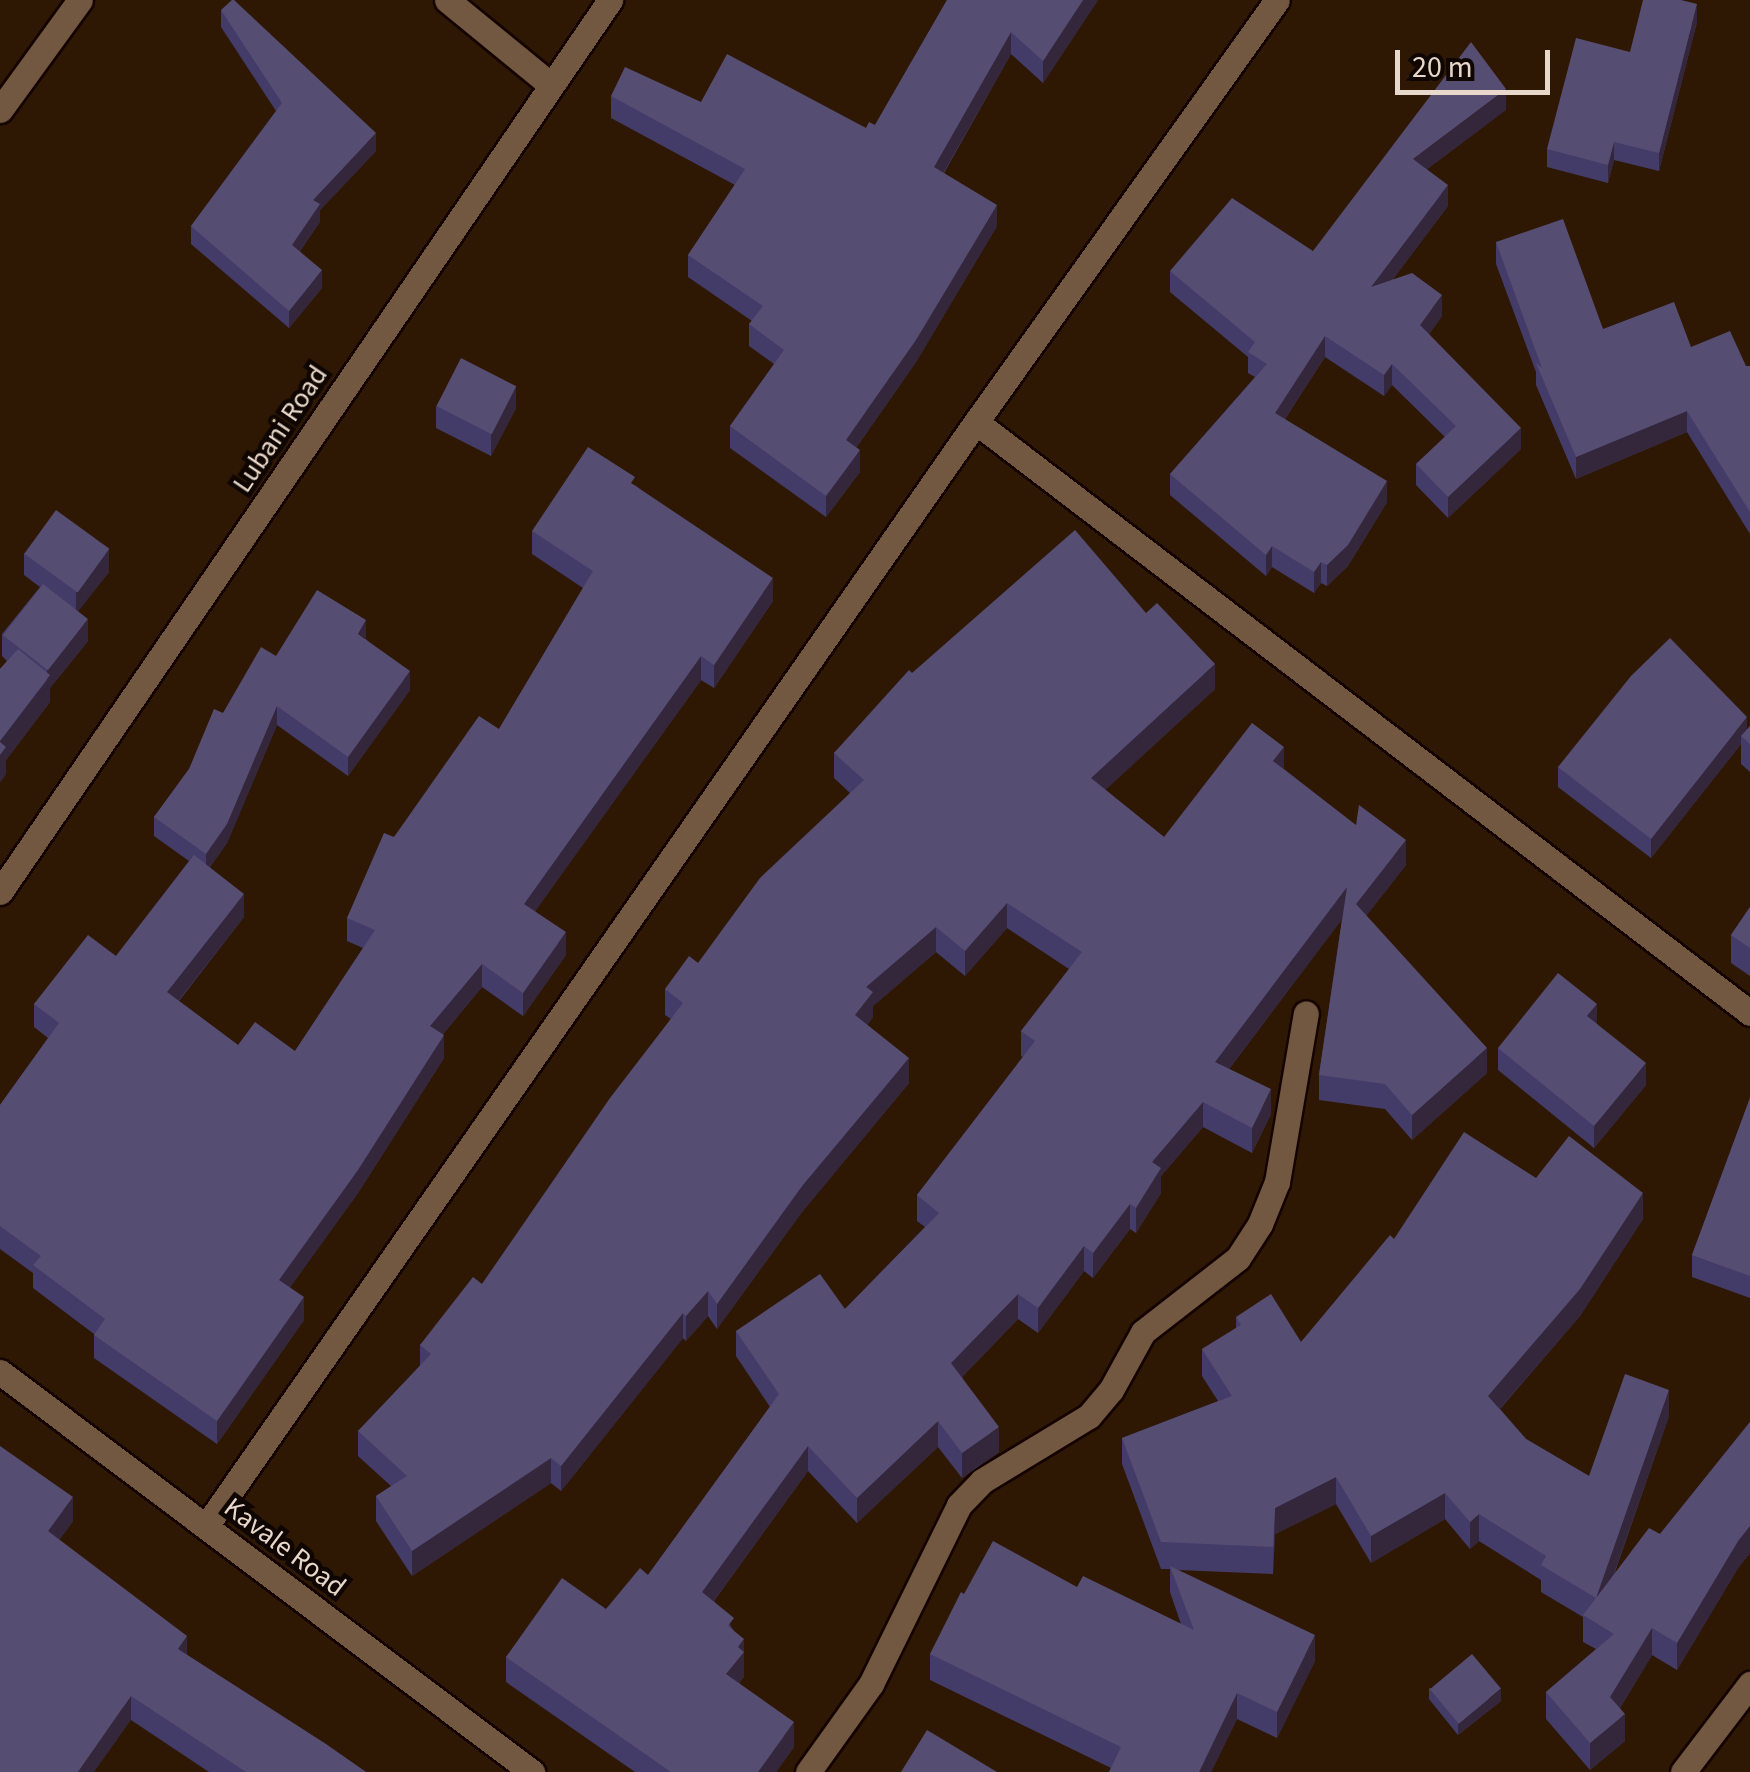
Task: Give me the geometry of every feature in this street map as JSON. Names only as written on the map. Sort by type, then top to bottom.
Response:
[{"type":"street","points":[[0,110],[80,0]]},
{"type":"street","points":[[448,0],[550,86]]},
{"type":"street","name":"Lubani Road","points":[[0,892],[610,0]]},
{"type":"street","points":[[207,1526],[976,422],[1278,0]]},
{"type":"street","points":[[976,422],[1750,1013]]},
{"type":"street","points":[[808,1772],[871,1684],[959,1505],[982,1481],[1089,1416],[1110,1390],[1143,1332],[1238,1258],[1260,1224],[1278,1182],[1306,1013]]},
{"type":"street","name":"Kavale Road","points":[[0,1372],[532,1772]]},
{"type":"street","points":[[1684,1772],[1750,1684]]},
{"type":"building","points":[[232,0],[376,133],[313,200],[320,204],[292,245],[322,270],[289,311],[191,226],[282,103],[221,10]]},
{"type":"building","points":[[947,0],[1083,0],[1043,61],[1011,32],[934,167],[997,205],[916,340],[846,440],[860,450],[826,496],[730,426],[784,350],[749,324],[763,306],[688,255],[745,169],[611,96],[625,67],[701,102],[727,54],[866,128],[869,122],[875,125]]},
{"type":"building","points":[[1643,0],[1697,4],[1659,153],[1614,142],[1608,165],[1547,149],[1576,38],[1630,52]]},
{"type":"building","points":[[1471,42],[1506,89],[1413,159],[1448,185],[1371,287],[1412,273],[1442,295],[1420,325],[1521,428],[1448,497],[1416,464],[1456,426],[1392,364],[1384,375],[1325,336],[1275,413],[1387,481],[1348,545],[1327,565],[1321,562],[1314,572],[1272,546],[1266,555],[1170,474],[1267,364],[1248,352],[1255,342],[1170,271],[1232,198],[1313,251]]},
{"type":"building","points":[[1563,219],[1603,329],[1674,302],[1691,347],[1730,331],[1746,366],[1750,366],[1750,512],[1687,411],[1576,457],[1536,363],[1542,368],[1496,242]]},
{"type":"building","points":[[461,358],[516,386],[492,434],[436,406]]},
{"type":"building","points":[[588,447],[635,477],[631,483],[773,578],[714,665],[701,656],[524,904],[566,932],[523,993],[482,964],[430,1026],[444,1035],[358,1170],[279,1280],[304,1297],[217,1421],[94,1335],[105,1319],[33,1265],[41,1256],[0,1226],[0,1105],[59,1023],[34,1004],[88,935],[116,956],[194,855],[244,894],[167,992],[238,1045],[255,1022],[295,1051],[375,930],[347,918],[384,833],[394,837],[479,716],[499,729],[593,571],[532,531]]},
{"type":"building","points":[[56,510],[109,549],[78,592],[24,554]]},
{"type":"building","points":[[1075,530],[1146,613],[1157,603],[1215,664],[1091,778],[1164,837],[1252,723],[1284,747],[1273,761],[1356,825],[1359,805],[1406,840],[1356,904],[1487,1048],[1412,1115],[1385,1084],[1319,1075],[1347,887],[1215,1062],[1271,1089],[1252,1128],[1203,1102],[1152,1162],[1161,1168],[1136,1208],[1130,1204],[1093,1253],[1084,1246],[1038,1308],[1018,1294],[951,1363],[999,1427],[962,1453],[938,1421],[857,1498],[808,1446],[702,1592],[734,1618],[728,1626],[744,1639],[738,1647],[744,1652],[726,1674],[794,1722],[758,1772],[671,1772],[506,1657],[562,1578],[606,1609],[640,1568],[648,1575],[779,1394],[736,1331],[820,1274],[845,1309],[939,1213],[917,1195],[1035,1041],[1021,1031],[1082,952],[1007,903],[965,951],[936,927],[866,987],[873,992],[855,1015],[909,1058],[802,1186],[717,1304],[708,1291],[686,1316],[683,1313],[561,1466],[551,1458],[412,1551],[376,1496],[407,1476],[358,1431],[431,1354],[420,1345],[473,1277],[482,1284],[610,1098],[683,1003],[665,989],[689,956],[698,963],[760,878],[864,780],[834,753],[909,670],[912,673]]},
{"type":"building","points":[[43,584],[88,619],[48,670],[3,635]]},
{"type":"building","points":[[317,590],[366,620],[358,634],[410,671],[348,757],[277,706],[227,824],[206,854],[154,817],[189,769],[214,709],[223,713],[261,647],[276,656]]},
{"type":"building","points":[[1670,638],[1747,717],[1651,839],[1558,767],[1631,676]]},
{"type":"building","points":[[18,649],[50,675],[0,741],[0,669]]},
{"type":"building","points":[[1750,726],[1750,744],[1741,736]]},
{"type":"building","points":[[1750,907],[1750,948],[1731,935]]},
{"type":"building","points":[[1558,973],[1597,1004],[1587,1016],[1646,1063],[1594,1126],[1498,1048]]},
{"type":"building","points":[[1750,1098],[1750,1276],[1692,1255]]},
{"type":"building","points":[[1464,1132],[1536,1178],[1569,1136],[1643,1193],[1580,1289],[1488,1396],[1526,1439],[1589,1476],[1625,1374],[1669,1390],[1596,1598],[1541,1565],[1546,1556],[1479,1514],[1470,1522],[1445,1493],[1371,1536],[1336,1477],[1275,1508],[1273,1547],[1161,1542],[1122,1438],[1232,1396],[1202,1349],[1241,1325],[1236,1317],[1271,1294],[1301,1342],[1390,1235],[1394,1239]]},
{"type":"building","points":[[1750,1422],[1750,1526],[1677,1643],[1652,1628],[1610,1697],[1625,1714],[1590,1743],[1546,1692],[1614,1634],[1583,1615],[1649,1528],[1660,1534]]},
{"type":"building","points":[[0,1446],[73,1497],[48,1531],[187,1636],[178,1649],[366,1772],[246,1772],[131,1696],[78,1772],[0,1772]]},
{"type":"building","points":[[993,1541],[1077,1587],[1083,1576],[1194,1630],[1170,1566],[1315,1635],[1277,1712],[1237,1693],[1199,1772],[1109,1772],[1121,1747],[930,1654],[961,1592],[964,1594]]},
{"type":"building","points":[[1472,1654],[1501,1688],[1459,1724],[1430,1689]]},
{"type":"building","points":[[927,1730],[997,1772],[901,1772]]}]
